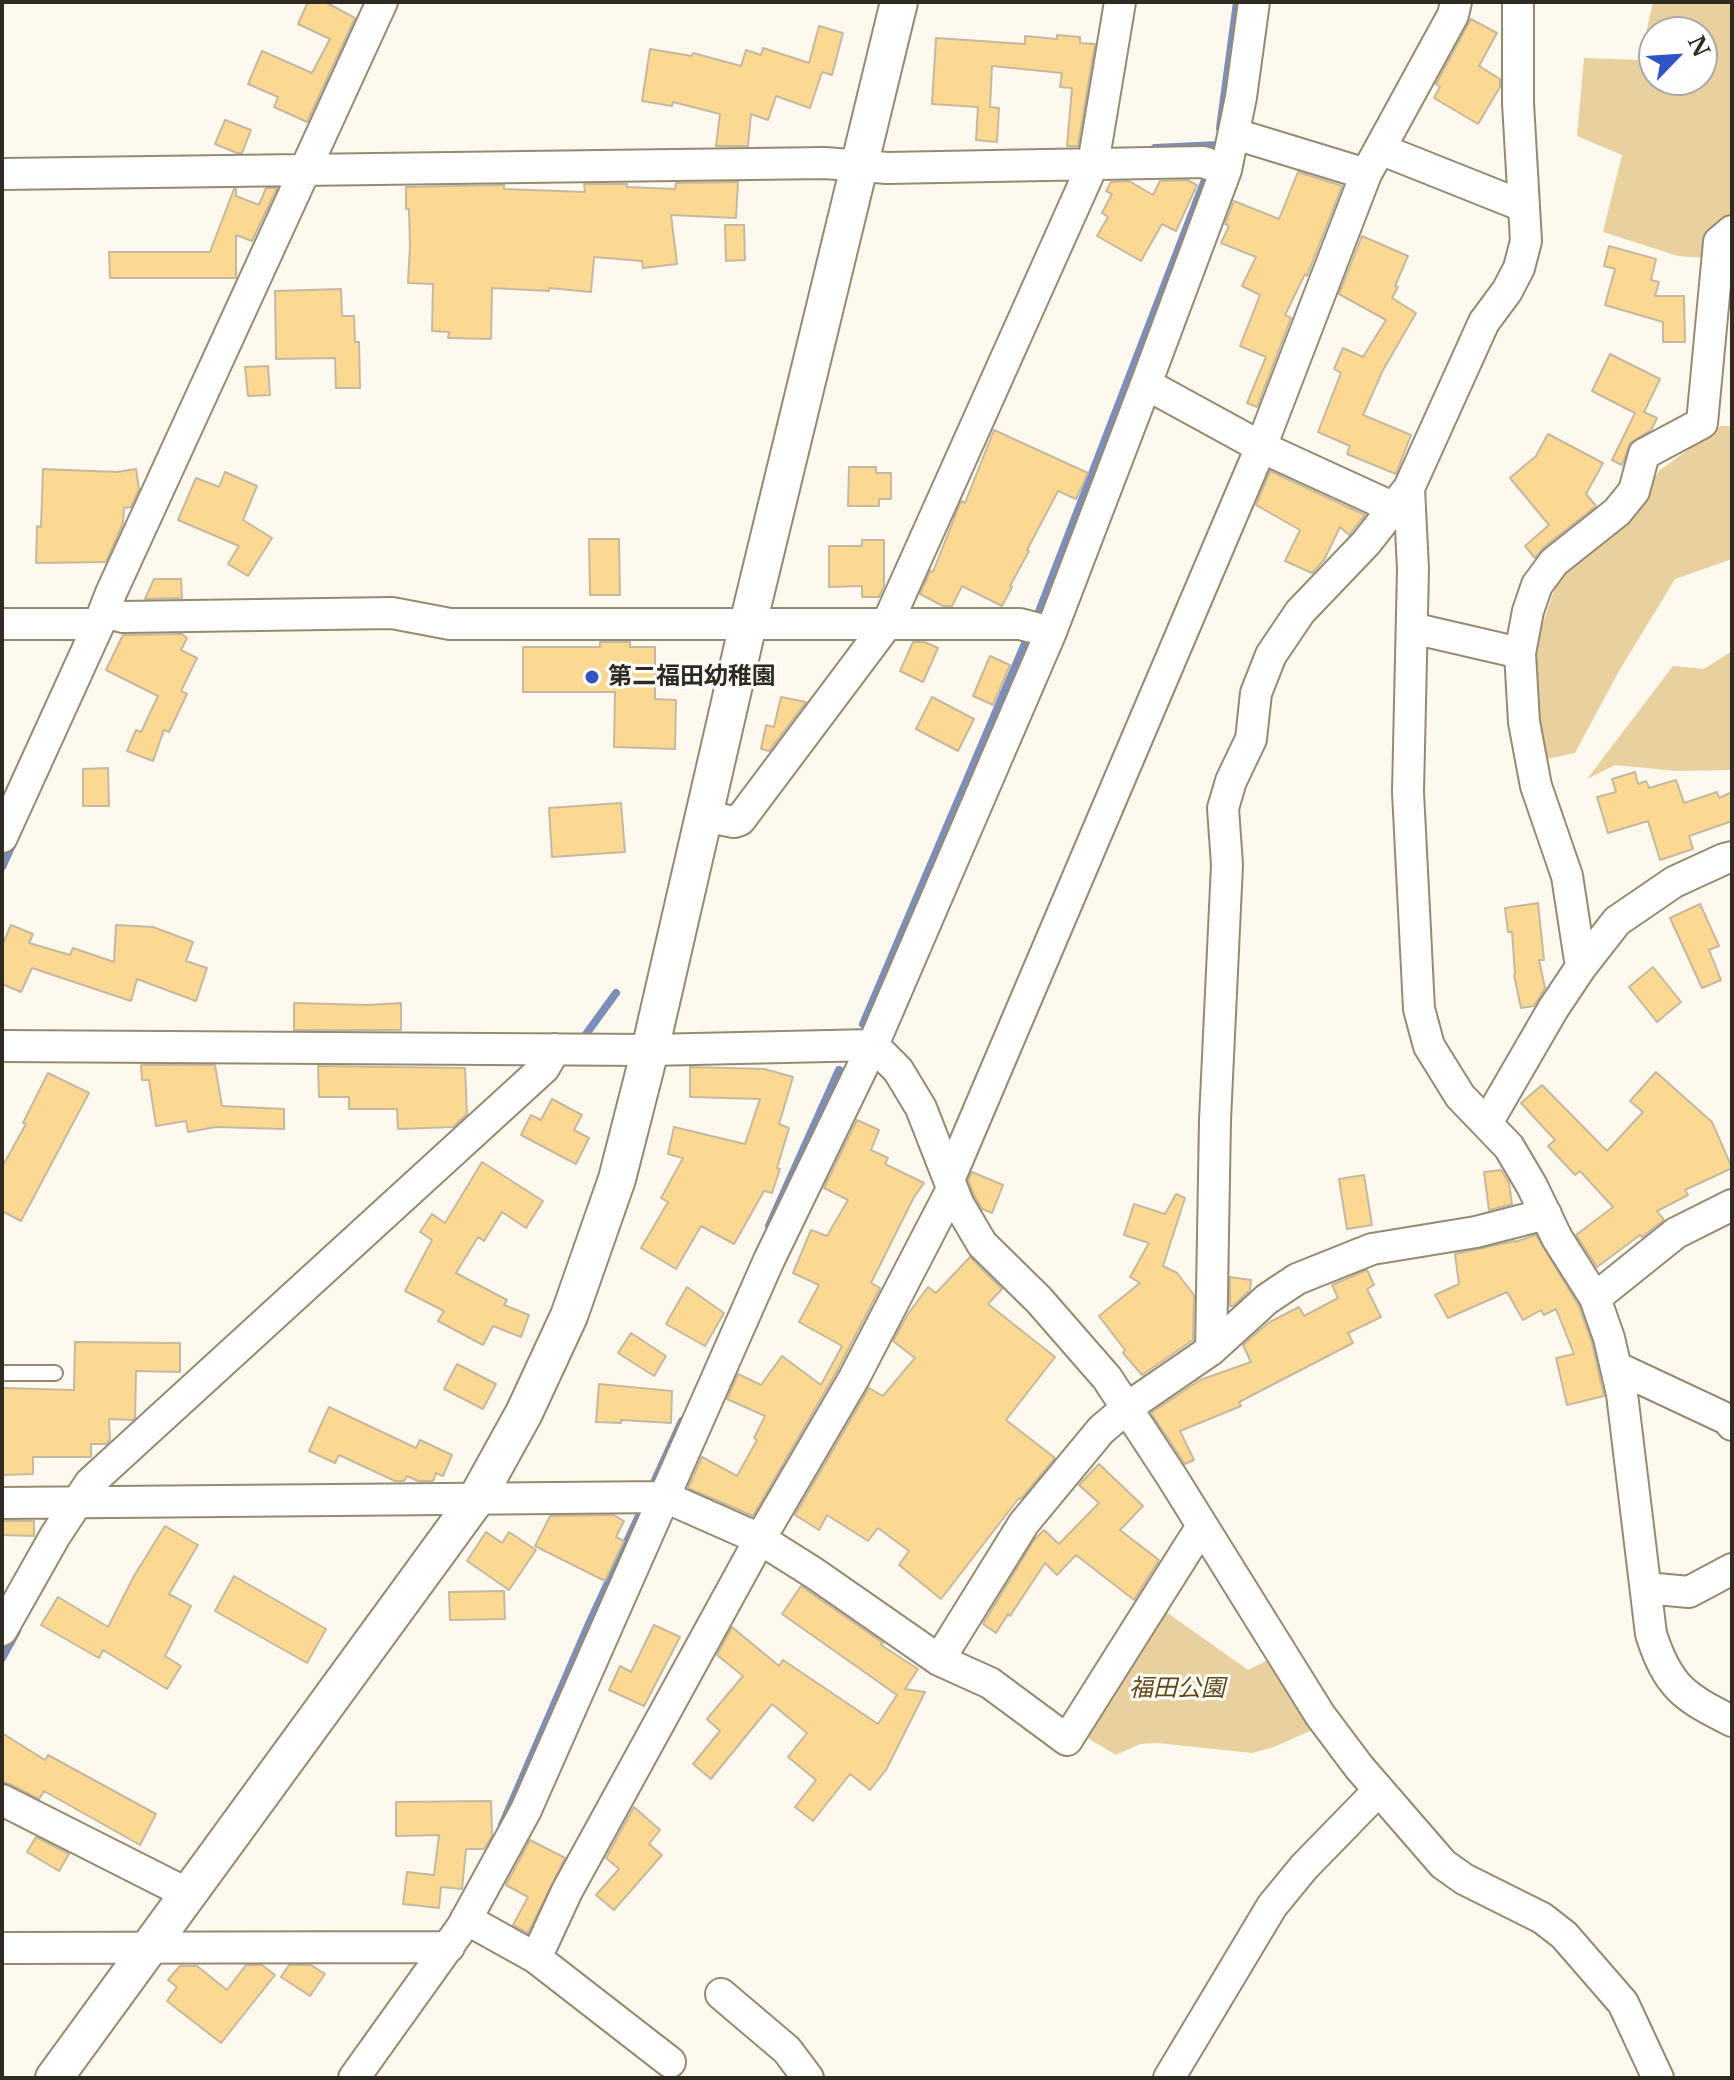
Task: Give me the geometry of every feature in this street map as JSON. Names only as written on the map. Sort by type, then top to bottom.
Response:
[{"type":"street","points":[[2,837],[110,617],[117,579],[313,165],[382,2]]},
{"type":"street","points":[[54,2078],[477,1498],[524,1413],[569,1316],[617,1179],[650,1050],[748,624],[899,2]]},
{"type":"street","points":[[704,816],[734,822],[740,820],[894,624],[1100,164],[1120,2]]},
{"type":"street","points":[[354,2078],[437,1947],[466,1919],[526,1810],[653,1497],[873,1045],[1040,628],[1146,384],[1215,166],[1235,134],[1254,2]]},
{"type":"street","points":[[536,1958],[567,1891],[760,1539],[854,1378],[951,1184],[1261,447],[1373,162],[1453,15],[1456,2]]},
{"type":"street","points":[[1211,1350],[1215,1120],[1227,865],[1223,808],[1231,781],[1251,739],[1256,693],[1271,655],[1300,612],[1366,543],[1401,498],[1484,322],[1507,291],[1519,268],[1526,241],[1518,103],[1518,2]]},
{"type":"street","points":[[1235,134],[1373,162],[1523,206]]},
{"type":"street","points":[[2,174],[313,165],[825,163],[887,168],[1100,164],[1215,166]]},
{"type":"street","points":[[1581,967],[1567,876],[1536,786],[1524,722],[1520,653],[1528,611],[1537,585],[1554,562],[1617,512],[1634,491],[1644,454],[1702,423],[1719,242],[1732,231]]},
{"type":"street","points":[[1146,384],[1261,447],[1401,498]]},
{"type":"street","points":[[1401,498],[1413,569],[1408,792],[1419,1009],[1429,1046],[1460,1096],[1509,1147],[1557,1238],[1595,1298],[1609,1338],[1622,1394],[1651,1634],[1660,1661],[1677,1687],[1698,1704],[1732,1721]]},
{"type":"street","points":[[2,624],[110,617],[392,613],[450,624],[894,624],[1040,628]]},
{"type":"street","points":[[1412,628],[1520,653]]},
{"type":"street","points":[[1487,1123],[1553,1009],[1617,921],[1674,882],[1732,857]]},
{"type":"street","points":[[2,1046],[650,1050],[873,1045],[898,1070],[921,1108],[958,1203],[982,1244],[1039,1300],[1128,1407],[1320,1715],[1359,1767],[1443,1864],[1464,1879],[1542,1918],[1564,1935],[1623,2003],[1658,2078]]},
{"type":"street","points":[[2,1630],[55,1536],[85,1504],[90,1483],[544,1068],[570,1049]]},
{"type":"street","points":[[1595,1298],[1676,1233],[1732,1205]]},
{"type":"street","points":[[939,1660],[1024,1523],[1101,1430],[1128,1407],[1211,1350],[1267,1299],[1297,1279],[1372,1249],[1476,1232],[1546,1214]]},
{"type":"street","points":[[1616,1367],[1727,1419],[1732,1425]]},
{"type":"street","points":[[2,1503],[653,1497],[760,1539],[939,1660],[990,1683],[1067,1740],[1202,1526]]},
{"type":"street","points":[[1646,1588],[1689,1592],[1732,1569]]},
{"type":"street","points":[[1182,2073],[1272,1906],[1304,1867],[1379,1790]]},
{"type":"street","points":[[2,1800],[188,1894]]},
{"type":"street","points":[[466,1919],[536,1958],[670,2062]]},
{"type":"street","points":[[2,1948],[437,1947]]},
{"type":"street","points":[[721,1994],[787,2050],[808,2078]]},
{"type":"lane","points":[[2,1373],[55,1373]]},
{"type":"green space","points":[[1653,2],[1732,2],[1732,260],[1678,256],[1603,232],[1622,155],[1577,136],[1584,58],[1638,60],[1638,96],[1718,96],[1718,16],[1650,16]]},
{"type":"green space","points":[[1721,426],[1732,426],[1732,559],[1675,579],[1619,671],[1575,753],[1542,760],[1535,646],[1560,573],[1614,531],[1660,470]]},
{"type":"green space","points":[[1732,651],[1732,770],[1676,771],[1615,765],[1587,779],[1673,666],[1704,669]]},
{"type":"green space","name":"福田公園","points":[[1162,1609],[1248,1670],[1272,1658],[1313,1723],[1310,1731],[1252,1753],[1157,1743],[1140,1744],[1116,1755],[1079,1733]]},
{"type":"building","points":[[308,2],[325,2],[355,18],[307,122],[274,107],[278,97],[248,84],[262,51],[312,73],[330,39],[298,24]]},
{"type":"building","points":[[1471,19],[1497,33],[1479,66],[1500,79],[1500,87],[1478,124],[1434,98],[1440,87],[1436,84]]},
{"type":"building","points":[[819,26],[843,33],[832,75],[822,72],[810,108],[776,96],[768,120],[751,114],[748,146],[716,146],[720,114],[673,102],[672,106],[642,101],[650,49],[692,56],[693,53],[741,66],[746,50],[761,55],[763,48],[809,63]]},
{"type":"building","points":[[1057,35],[1080,37],[1080,43],[1095,44],[1078,146],[1067,146],[1072,88],[1060,87],[1062,73],[992,66],[990,107],[999,108],[997,142],[976,140],[978,107],[932,104],[936,38],[1025,44],[1025,36],[1057,39]]},
{"type":"building","points":[[225,120],[251,130],[242,153],[215,144]]},
{"type":"building","points":[[1298,172],[1342,186],[1307,276],[1305,274],[1285,315],[1291,318],[1257,407],[1247,403],[1266,357],[1240,346],[1260,295],[1242,286],[1256,257],[1221,243],[1229,226],[1225,224],[1234,201],[1279,219]]},
{"type":"building","points":[[1187,180],[1197,185],[1176,231],[1162,224],[1141,261],[1097,236],[1108,217],[1102,213],[1112,194],[1106,191],[1111,182],[1129,181],[1153,195],[1160,181]]},
{"type":"building","points":[[738,182],[736,218],[671,215],[677,264],[643,268],[642,261],[594,257],[591,292],[492,288],[491,339],[448,338],[449,332],[432,331],[433,284],[408,283],[410,246],[406,187],[504,185],[504,189],[585,192],[584,184],[675,189],[676,183]]},
{"type":"building","points":[[266,188],[277,188],[252,241],[236,235],[236,278],[110,278],[109,252],[210,252],[234,189],[236,196],[259,205]]},
{"type":"building","points":[[725,225],[744,225],[745,260],[726,261]]},
{"type":"building","points":[[1362,236],[1408,256],[1392,298],[1416,313],[1383,370],[1363,415],[1411,435],[1396,474],[1347,454],[1350,446],[1318,432],[1341,373],[1334,369],[1343,348],[1363,357],[1386,320],[1339,294]]},
{"type":"building","points":[[1609,246],[1656,259],[1651,280],[1659,282],[1655,296],[1684,296],[1685,342],[1663,342],[1663,322],[1605,305],[1615,269],[1604,266]]},
{"type":"building","points":[[341,289],[342,316],[354,316],[355,342],[359,342],[360,388],[336,388],[335,358],[276,359],[275,291]]},
{"type":"building","points":[[1610,354],[1660,379],[1644,412],[1657,418],[1651,430],[1630,443],[1622,465],[1612,460],[1635,413],[1592,391]]},
{"type":"building","points":[[268,366],[270,395],[248,396],[245,367]]},
{"type":"building","points":[[994,430],[1088,473],[1076,499],[1058,491],[1002,606],[962,586],[952,606],[943,606],[920,594],[930,571],[933,572],[959,506],[962,501],[965,503]]},
{"type":"building","points":[[1548,434],[1603,463],[1586,494],[1596,506],[1543,548],[1535,558],[1525,546],[1549,525],[1510,478],[1536,456]]},
{"type":"building","points":[[849,467],[876,467],[876,473],[891,473],[891,499],[879,499],[879,506],[848,506]]},
{"type":"building","points":[[43,469],[117,472],[136,469],[139,489],[131,507],[124,508],[123,523],[106,562],[36,563]]},
{"type":"building","points":[[1270,471],[1365,515],[1349,535],[1340,527],[1324,560],[1312,573],[1285,561],[1300,530],[1256,505]]},
{"type":"building","points":[[225,472],[257,486],[243,520],[272,538],[248,576],[228,564],[239,546],[178,520],[196,478],[219,487]]},
{"type":"building","points":[[589,539],[619,539],[620,595],[590,595]]},
{"type":"building","points":[[862,540],[884,540],[884,586],[879,597],[862,597],[862,586],[829,587],[829,546],[862,546]]},
{"type":"building","points":[[154,579],[181,579],[182,598],[145,599]]},
{"type":"building","points":[[182,634],[187,638],[181,650],[197,658],[181,691],[187,694],[169,732],[164,730],[153,761],[127,751],[136,730],[141,732],[158,696],[106,670],[123,635]]},
{"type":"building","points":[[600,642],[630,642],[630,647],[655,647],[655,699],[676,700],[675,749],[614,747],[615,692],[523,692],[523,647],[600,647]]},
{"type":"building","points":[[913,642],[925,642],[938,648],[923,682],[900,671]]},
{"type":"building","points":[[990,656],[1010,665],[993,705],[973,696]]},
{"type":"building","points":[[781,697],[806,702],[769,751],[761,749],[766,725],[774,727]]},
{"type":"building","points":[[932,697],[974,719],[958,751],[916,729]]},
{"type":"building","points":[[108,768],[109,806],[83,806],[83,769]]},
{"type":"building","points":[[1635,772],[1638,784],[1646,781],[1649,788],[1676,780],[1684,803],[1717,792],[1719,798],[1732,792],[1732,821],[1689,836],[1693,849],[1660,860],[1648,821],[1608,833],[1597,797],[1616,792],[1612,779]]},
{"type":"building","points":[[621,803],[625,852],[552,857],[549,808]]},
{"type":"building","points":[[1538,903],[1544,960],[1539,960],[1545,988],[1534,1006],[1521,1008],[1514,975],[1512,932],[1508,932],[1505,908]]},
{"type":"building","points":[[1700,904],[1719,946],[1709,950],[1721,980],[1702,988],[1670,918]]},
{"type":"building","points":[[11,925],[33,934],[29,943],[70,955],[73,948],[114,962],[116,925],[153,927],[193,942],[186,961],[207,968],[196,1001],[137,979],[131,1001],[32,968],[21,992],[2,984],[2,946]]},
{"type":"building","points":[[1653,967],[1681,1002],[1657,1022],[1629,987]]},
{"type":"building","points":[[294,1003],[401,1003],[401,1030],[294,1030]]},
{"type":"building","points":[[141,1065],[215,1065],[222,1106],[284,1109],[284,1129],[216,1127],[188,1132],[186,1121],[156,1126],[149,1080],[142,1080]]},
{"type":"building","points":[[318,1066],[465,1068],[467,1114],[453,1127],[398,1129],[397,1109],[349,1109],[349,1097],[319,1097]]},
{"type":"building","points":[[690,1067],[764,1069],[793,1077],[779,1124],[789,1128],[772,1193],[764,1191],[734,1244],[701,1226],[676,1269],[641,1248],[668,1202],[661,1198],[683,1158],[668,1154],[674,1127],[745,1144],[760,1099],[690,1097]]},
{"type":"building","points":[[1656,1072],[1712,1122],[1732,1168],[1685,1190],[1688,1195],[1657,1211],[1664,1220],[1597,1267],[1576,1235],[1613,1207],[1580,1171],[1575,1175],[1548,1146],[1555,1140],[1521,1103],[1542,1085],[1607,1151],[1643,1112],[1630,1101]]},
{"type":"building","points":[[48,1073],[89,1093],[21,1221],[2,1211],[2,1167],[26,1124],[23,1123]]},
{"type":"building","points":[[552,1099],[582,1115],[574,1130],[589,1138],[576,1164],[521,1135],[531,1115],[541,1120]]},
{"type":"building","points":[[857,1120],[879,1130],[871,1150],[888,1158],[885,1164],[924,1183],[871,1283],[880,1288],[838,1369],[753,1516],[688,1488],[702,1457],[737,1476],[757,1440],[754,1438],[765,1416],[727,1399],[738,1374],[761,1385],[782,1356],[821,1385],[842,1346],[799,1322],[819,1285],[793,1273],[811,1230],[827,1236],[848,1200],[824,1188]]},
{"type":"building","points":[[482,1162],[543,1201],[526,1228],[502,1212],[484,1241],[478,1237],[456,1273],[507,1300],[504,1305],[529,1315],[521,1337],[493,1326],[483,1345],[438,1321],[444,1311],[405,1291],[432,1240],[420,1232],[432,1214],[445,1223]]},
{"type":"building","points":[[1501,1170],[1509,1183],[1512,1204],[1489,1210],[1484,1172]]},
{"type":"building","points":[[972,1172],[1003,1185],[992,1213],[982,1209],[974,1195],[968,1180]]},
{"type":"building","points":[[1364,1175],[1372,1225],[1347,1229],[1339,1179]]},
{"type":"building","points":[[1176,1194],[1185,1198],[1163,1266],[1177,1273],[1194,1295],[1193,1340],[1142,1375],[1099,1316],[1140,1283],[1130,1277],[1149,1243],[1124,1235],[1134,1204],[1165,1214]]},
{"type":"building","points":[[1536,1235],[1579,1306],[1592,1343],[1604,1396],[1567,1405],[1556,1358],[1574,1354],[1556,1309],[1544,1315],[1541,1310],[1523,1320],[1507,1292],[1448,1318],[1435,1295],[1459,1284],[1455,1254]]},
{"type":"building","points":[[970,1257],[1002,1289],[988,1304],[1055,1357],[1006,1420],[1055,1458],[1019,1498],[941,1599],[899,1565],[909,1551],[878,1528],[868,1541],[827,1515],[819,1530],[795,1515],[869,1388],[883,1396],[915,1358],[893,1341],[908,1314],[928,1287],[936,1293]]},
{"type":"building","points":[[1367,1270],[1374,1285],[1367,1289],[1381,1317],[1348,1333],[1353,1343],[1239,1402],[1241,1406],[1180,1431],[1194,1460],[1185,1464],[1151,1413],[1200,1380],[1251,1362],[1243,1345],[1268,1323],[1299,1307],[1304,1316],[1338,1298],[1332,1285]]},
{"type":"building","points":[[1230,1277],[1251,1280],[1250,1290],[1233,1306],[1230,1306]]},
{"type":"building","points":[[687,1287],[724,1313],[705,1346],[666,1324]]},
{"type":"building","points":[[631,1333],[666,1356],[654,1376],[618,1353]]},
{"type":"building","points":[[75,1342],[180,1343],[180,1372],[136,1371],[135,1418],[109,1419],[110,1440],[106,1444],[91,1444],[91,1457],[33,1457],[33,1474],[2,1475],[2,1388],[74,1390]]},
{"type":"building","points":[[457,1364],[496,1384],[483,1409],[444,1389]]},
{"type":"building","points":[[599,1384],[672,1391],[671,1423],[596,1422]]},
{"type":"building","points":[[329,1407],[416,1448],[420,1440],[452,1455],[443,1476],[436,1473],[433,1481],[418,1481],[407,1476],[404,1481],[395,1481],[339,1455],[335,1463],[309,1451]]},
{"type":"building","points":[[1099,1464],[1143,1506],[1120,1530],[1159,1560],[1134,1600],[1076,1555],[1057,1575],[1045,1563],[996,1633],[983,1624],[1034,1540],[1044,1530],[1059,1544],[1099,1503],[1079,1485]]},
{"type":"building","points":[[614,1515],[624,1521],[616,1537],[624,1541],[605,1581],[535,1546],[550,1516]]},
{"type":"building","points":[[2,1521],[34,1521],[34,1536],[2,1535]]},
{"type":"building","points":[[165,1526],[198,1545],[169,1594],[191,1606],[165,1656],[181,1666],[167,1689],[103,1650],[99,1658],[41,1625],[58,1597],[108,1627],[134,1576]]},
{"type":"building","points":[[486,1532],[502,1543],[509,1532],[536,1550],[509,1590],[467,1561]]},
{"type":"building","points":[[234,1576],[326,1629],[307,1663],[215,1611]]},
{"type":"building","points":[[801,1586],[918,1669],[905,1689],[925,1692],[886,1770],[870,1790],[850,1774],[813,1821],[795,1807],[816,1780],[788,1757],[807,1733],[772,1704],[711,1779],[693,1764],[720,1731],[707,1719],[743,1676],[717,1655],[732,1627],[779,1666],[783,1660],[878,1724],[897,1695],[782,1614]]},
{"type":"building","points":[[504,1591],[505,1619],[450,1620],[449,1592]]},
{"type":"building","points":[[654,1625],[680,1637],[644,1706],[609,1690],[620,1666],[631,1672]]},
{"type":"building","points":[[2,1733],[45,1760],[48,1755],[156,1814],[140,1845],[44,1791],[39,1799],[2,1782]]},
{"type":"building","points":[[491,1801],[492,1836],[484,1849],[466,1849],[462,1889],[441,1887],[439,1908],[403,1904],[407,1872],[434,1875],[439,1835],[396,1836],[396,1802]]},
{"type":"building","points":[[634,1807],[660,1830],[649,1844],[662,1855],[614,1910],[596,1895],[619,1869],[606,1858]]},
{"type":"building","points":[[36,1837],[69,1854],[59,1871],[27,1852]]},
{"type":"building","points":[[530,1840],[565,1858],[528,1933],[513,1925],[528,1897],[506,1885]]},
{"type":"building","points":[[246,1965],[262,1965],[275,1975],[221,2043],[167,2001],[177,1987],[168,1980],[180,1966],[197,1966],[227,1990]]},
{"type":"building","points":[[289,1965],[311,1965],[325,1974],[310,1996],[281,1977]]},
{"type":"waterway","points":[[1220,128],[1237,2]]},
{"type":"waterway","points":[[1155,148],[1218,145]]},
{"type":"waterway","points":[[1035,622],[1208,172]]},
{"type":"waterway","points":[[863,1024],[1029,634]]},
{"type":"waterway","points":[[2,867],[13,843]]},
{"type":"waterway","points":[[581,1041],[616,993]]},
{"type":"waterway","points":[[769,1226],[839,1070]]},
{"type":"waterway","points":[[651,1489],[682,1421]]},
{"type":"waterway","points":[[502,1825],[644,1505]]},
{"type":"waterway","points":[[2,1658],[17,1631]]},
{"type":"place","name":"第二福田幼稚園","points":[[592,677]]}]
